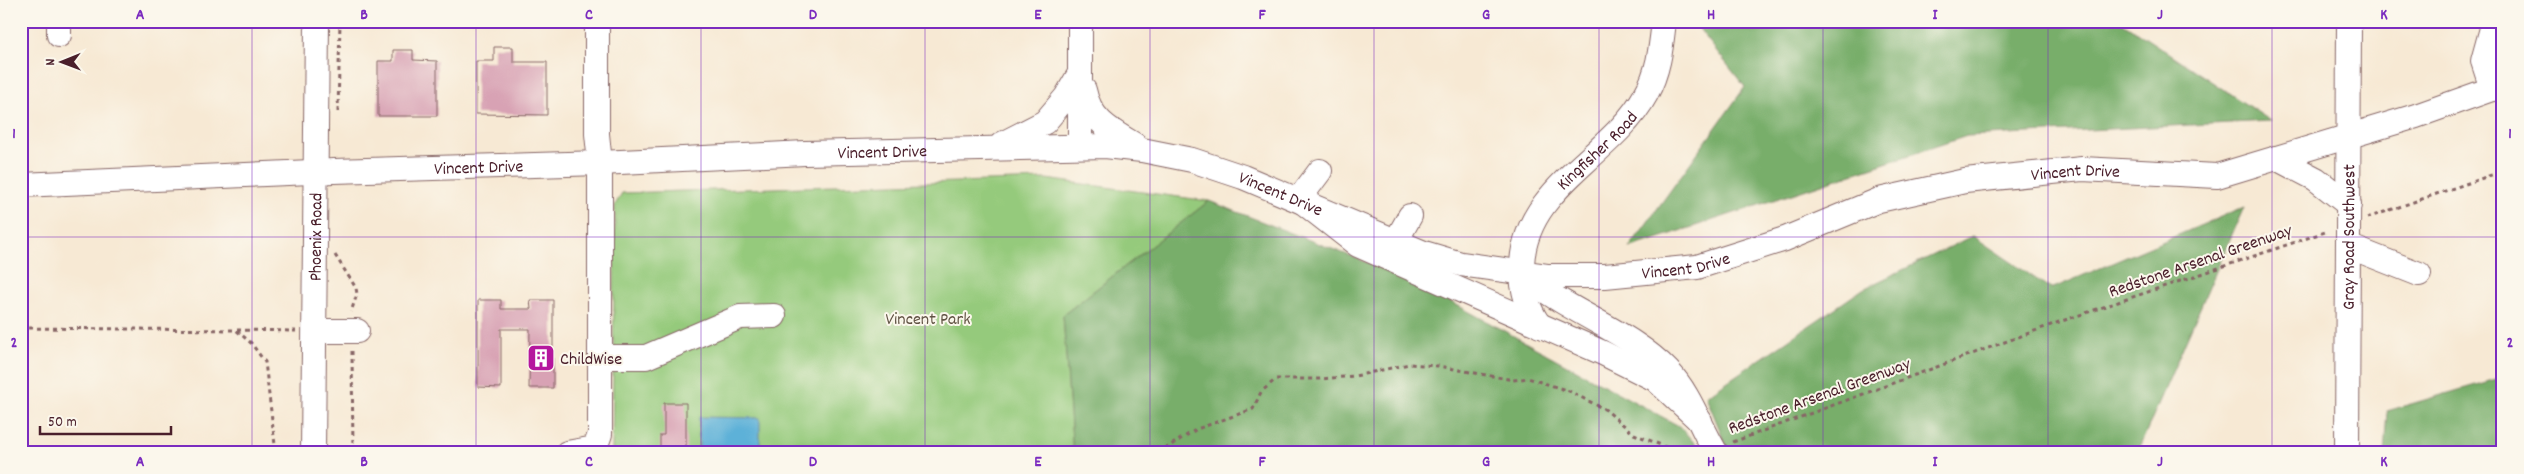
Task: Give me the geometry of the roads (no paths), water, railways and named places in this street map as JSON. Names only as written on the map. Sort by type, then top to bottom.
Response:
[{"type":"street","name":"Phoenix Road","points":[[313,453],[316,331],[317,21]]},
{"type":"street","points":[[566,453],[595,448],[600,434],[600,163],[597,134],[597,21]]},
{"type":"street","points":[[1080,21],[1080,146]]},
{"type":"street","name":"Kingfisher Road","points":[[1540,326],[1531,314],[1525,296],[1522,273],[1523,247],[1543,204],[1627,120],[1646,95],[1660,62],[1664,21]]},
{"type":"street","name":"Gray Road Southwest","points":[[2347,453],[2349,21]]},
{"type":"street","points":[[2494,21],[2483,61],[2497,87]]},
{"type":"street","points":[[997,147],[1045,122],[1066,97],[1080,73]]},
{"type":"street","points":[[1080,73],[1085,97],[1102,126],[1142,150]]},
{"type":"street","name":"Vincent Drive","points":[[21,185],[600,163],[806,153],[997,147],[1105,146],[1142,150],[1192,160],[1299,199],[1424,253],[1461,264],[1522,273],[1568,277],[1605,276],[1697,267],[1785,239],[1879,200],[1965,181],[2082,169],[2217,176],[2416,116],[2497,87]]},
{"type":"street","points":[[2276,158],[2316,179],[2348,225],[2419,274]]},
{"type":"street","points":[[1320,172],[1299,199],[1358,245],[1655,379],[1700,421]]},
{"type":"street","points":[[1396,241],[1410,216]]},
{"type":"street","points":[[1522,273],[1543,292],[1649,354],[1668,371],[1684,391],[1715,451]]},
{"type":"street","points":[[600,357],[646,357],[740,317],[774,316]]},
{"type":"street","points":[[316,331],[354,331]]},
{"type":"water","points":[[699,417],[760,418],[760,453],[699,453]]},
{"type":"place","name":"ChildWise","points":[[541,358]]},
{"type":"park label","name":"Vincent Park","points":[[928,318]]}]
